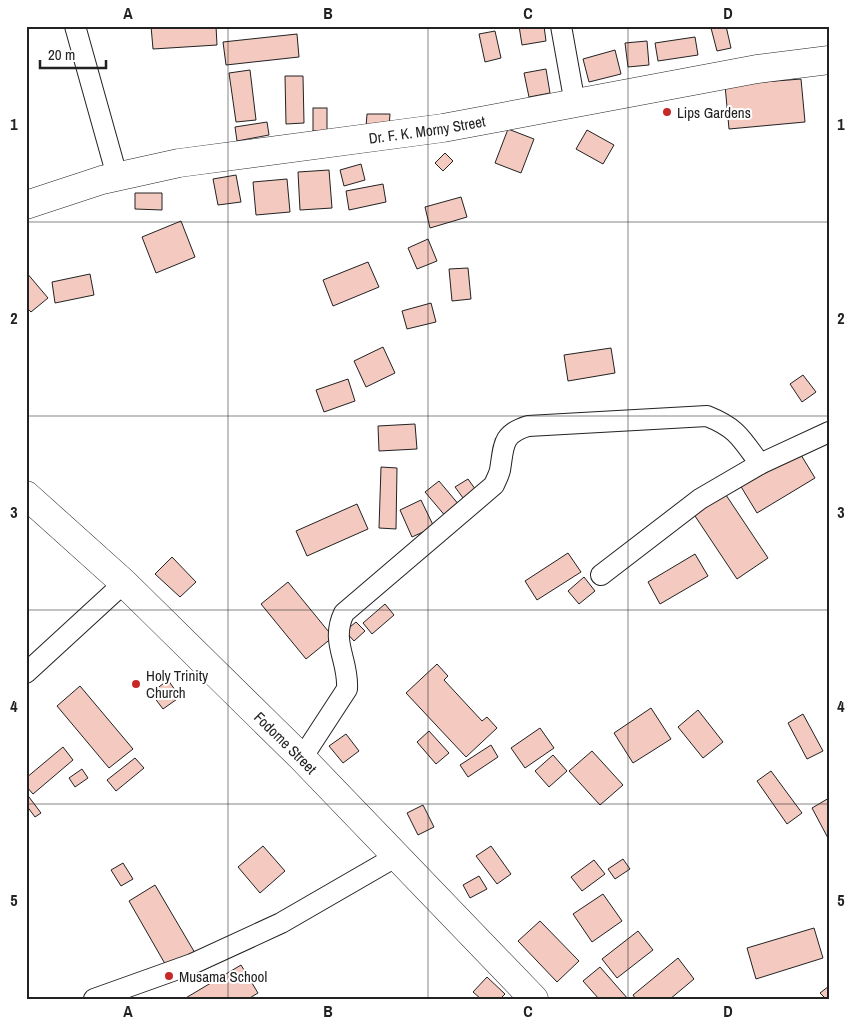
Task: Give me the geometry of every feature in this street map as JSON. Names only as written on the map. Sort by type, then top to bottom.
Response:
[{"type":"street","points":[[75,26],[117,176]]},
{"type":"street","points":[[561,26],[575,104]]},
{"type":"street","name":"Dr. F. K. Morny Street","points":[[26,205],[102,180],[179,163],[443,128],[757,69],[829,60]]},
{"type":"street","points":[[302,758],[347,689],[348,680],[338,633],[344,613],[494,486],[500,472],[502,448],[508,436],[518,429],[528,426],[707,416],[723,422],[737,432],[760,464]]},
{"type":"street","points":[[601,575],[700,499],[760,464],[829,432]]},
{"type":"street","name":"Fodome Street","points":[[26,495],[124,583],[302,758],[534,999]]},
{"type":"street","points":[[26,673],[124,583]]},
{"type":"street","points":[[94,999],[192,964],[281,923],[397,856]]},
{"type":"building","points":[[151,26],[216,26],[217,45],[153,49]]},
{"type":"building","points":[[519,26],[544,26],[546,41],[522,45]]},
{"type":"building","points":[[726,26],[731,48],[717,51],[711,28]]},
{"type":"building","points":[[495,31],[501,58],[485,62],[479,34]]},
{"type":"building","points":[[297,34],[299,57],[226,65],[223,42]]},
{"type":"building","points":[[695,37],[698,55],[658,61],[655,43]]},
{"type":"building","points":[[647,41],[649,65],[628,67],[625,43]]},
{"type":"building","points":[[615,50],[621,74],[589,82],[583,59]]},
{"type":"building","points":[[546,69],[550,93],[529,97],[524,73]]},
{"type":"building","points":[[250,70],[256,120],[236,122],[229,73]]},
{"type":"building","points":[[285,76],[303,76],[304,123],[286,124]]},
{"type":"building","points":[[801,79],[805,122],[729,129],[725,85]]},
{"type":"building","points":[[313,108],[327,108],[327,131],[313,131]]},
{"type":"building","points":[[367,114],[390,114],[389,127],[366,127]]},
{"type":"building","points":[[267,122],[269,135],[237,141],[235,127]]},
{"type":"building","points":[[508,129],[534,139],[521,173],[495,163]]},
{"type":"building","points":[[587,130],[614,145],[603,164],[576,149]]},
{"type":"building","points":[[445,153],[453,161],[443,171],[435,163]]},
{"type":"building","points":[[361,164],[365,180],[344,186],[340,170]]},
{"type":"building","points":[[329,170],[332,208],[300,210],[298,172]]},
{"type":"building","points":[[236,175],[241,202],[218,205],[213,179]]},
{"type":"building","points":[[287,179],[290,212],[256,215],[253,182]]},
{"type":"building","points":[[383,184],[386,202],[349,210],[346,191]]},
{"type":"building","points":[[135,193],[162,193],[162,210],[135,209]]},
{"type":"building","points":[[461,197],[467,217],[430,228],[425,207]]},
{"type":"building","points":[[181,221],[195,257],[156,273],[142,237]]},
{"type":"building","points":[[428,239],[437,261],[417,269],[408,248]]},
{"type":"building","points":[[368,262],[379,287],[333,306],[323,280]]},
{"type":"building","points":[[468,268],[471,299],[452,301],[449,269]]},
{"type":"building","points":[[26,272],[48,298],[31,312],[26,307]]},
{"type":"building","points":[[90,274],[94,295],[55,303],[52,282]]},
{"type":"building","points":[[431,303],[436,322],[407,329],[402,311]]},
{"type":"building","points":[[383,347],[395,373],[366,387],[354,361]]},
{"type":"building","points":[[611,348],[615,373],[568,381],[564,355]]},
{"type":"building","points":[[803,375],[816,392],[802,402],[790,384]]},
{"type":"building","points":[[348,379],[355,401],[324,412],[316,390]]},
{"type":"building","points":[[415,424],[417,449],[379,451],[378,426]]},
{"type":"building","points":[[798,450],[815,478],[757,513],[740,485]]},
{"type":"building","points":[[381,467],[397,468],[396,529],[379,528]]},
{"type":"building","points":[[468,479],[478,493],[466,502],[455,487]]},
{"type":"building","points":[[439,481],[460,506],[447,518],[425,492]]},
{"type":"building","points":[[724,492],[768,558],[737,579],[693,513]]},
{"type":"building","points":[[421,500],[434,527],[412,537],[400,510]]},
{"type":"building","points":[[357,504],[368,529],[307,556],[296,531]]},
{"type":"building","points":[[568,553],[581,572],[537,600],[525,581]]},
{"type":"building","points":[[695,554],[708,576],[660,604],[648,582]]},
{"type":"building","points":[[172,557],[196,582],[180,597],[155,574]]},
{"type":"building","points":[[584,577],[595,591],[579,604],[568,591]]},
{"type":"building","points":[[288,582],[333,637],[306,659],[261,604]]},
{"type":"building","points":[[385,604],[394,615],[372,634],[363,623]]},
{"type":"building","points":[[356,622],[365,631],[354,641],[345,631]]},
{"type":"building","points":[[437,664],[448,676],[444,680],[482,721],[487,717],[497,728],[466,757],[406,693]]},
{"type":"building","points":[[168,680],[180,697],[163,709],[151,693]]},
{"type":"building","points":[[80,686],[133,749],[109,768],[57,706]]},
{"type":"building","points":[[651,708],[671,739],[633,763],[614,733]]},
{"type":"building","points":[[698,710],[723,742],[703,758],[678,727]]},
{"type":"building","points":[[803,714],[823,751],[807,759],[788,723]]},
{"type":"building","points":[[540,728],[554,748],[525,768],[511,748]]},
{"type":"building","points":[[429,731],[449,753],[436,764],[417,742]]},
{"type":"building","points":[[346,734],[359,751],[343,763],[329,746]]},
{"type":"building","points":[[491,745],[498,757],[468,777],[460,765]]},
{"type":"building","points":[[63,747],[73,760],[33,794],[26,786],[26,778]]},
{"type":"building","points":[[592,751],[623,785],[600,805],[569,771]]},
{"type":"building","points":[[553,755],[567,771],[549,787],[535,771]]},
{"type":"building","points":[[135,758],[144,768],[116,791],[107,780]]},
{"type":"building","points":[[82,769],[88,778],[75,787],[69,778]]},
{"type":"building","points":[[771,771],[802,813],[787,824],[757,781]]},
{"type":"building","points":[[26,793],[41,813],[35,817],[26,805]]},
{"type":"building","points":[[829,798],[829,840],[812,808]]},
{"type":"building","points":[[423,805],[434,827],[418,835],[407,813]]},
{"type":"building","points":[[263,846],[285,871],[260,893],[238,867]]},
{"type":"building","points":[[491,846],[511,874],[497,884],[476,856]]},
{"type":"building","points":[[623,859],[630,869],[615,879],[608,869]]},
{"type":"building","points":[[594,860],[605,874],[582,891],[571,877]]},
{"type":"building","points":[[123,863],[133,879],[121,886],[111,870]]},
{"type":"building","points":[[479,876],[487,889],[470,898],[463,885]]},
{"type":"building","points":[[155,885],[195,953],[168,969],[129,901]]},
{"type":"building","points":[[603,894],[622,921],[592,942],[573,914]]},
{"type":"building","points":[[540,921],[579,961],[557,982],[518,941]]},
{"type":"building","points":[[814,928],[823,958],[756,979],[747,948]]},
{"type":"building","points":[[638,931],[653,950],[617,978],[602,959]]},
{"type":"building","points":[[678,958],[694,979],[670,999],[636,999],[633,995]]},
{"type":"building","points":[[241,965],[258,993],[248,999],[184,999]]},
{"type":"building","points":[[600,967],[628,999],[599,999],[583,981]]},
{"type":"building","points":[[487,977],[505,994],[500,999],[481,999],[473,992]]},
{"type":"building","points":[[829,986],[829,999],[826,999],[820,993]]},
{"type":"place","name":"Lips Gardens","points":[[667,112]]},
{"type":"place","name":"Holy Trinity Church","points":[[136,684]]},
{"type":"place","name":"Musama School","points":[[169,976]]}]
